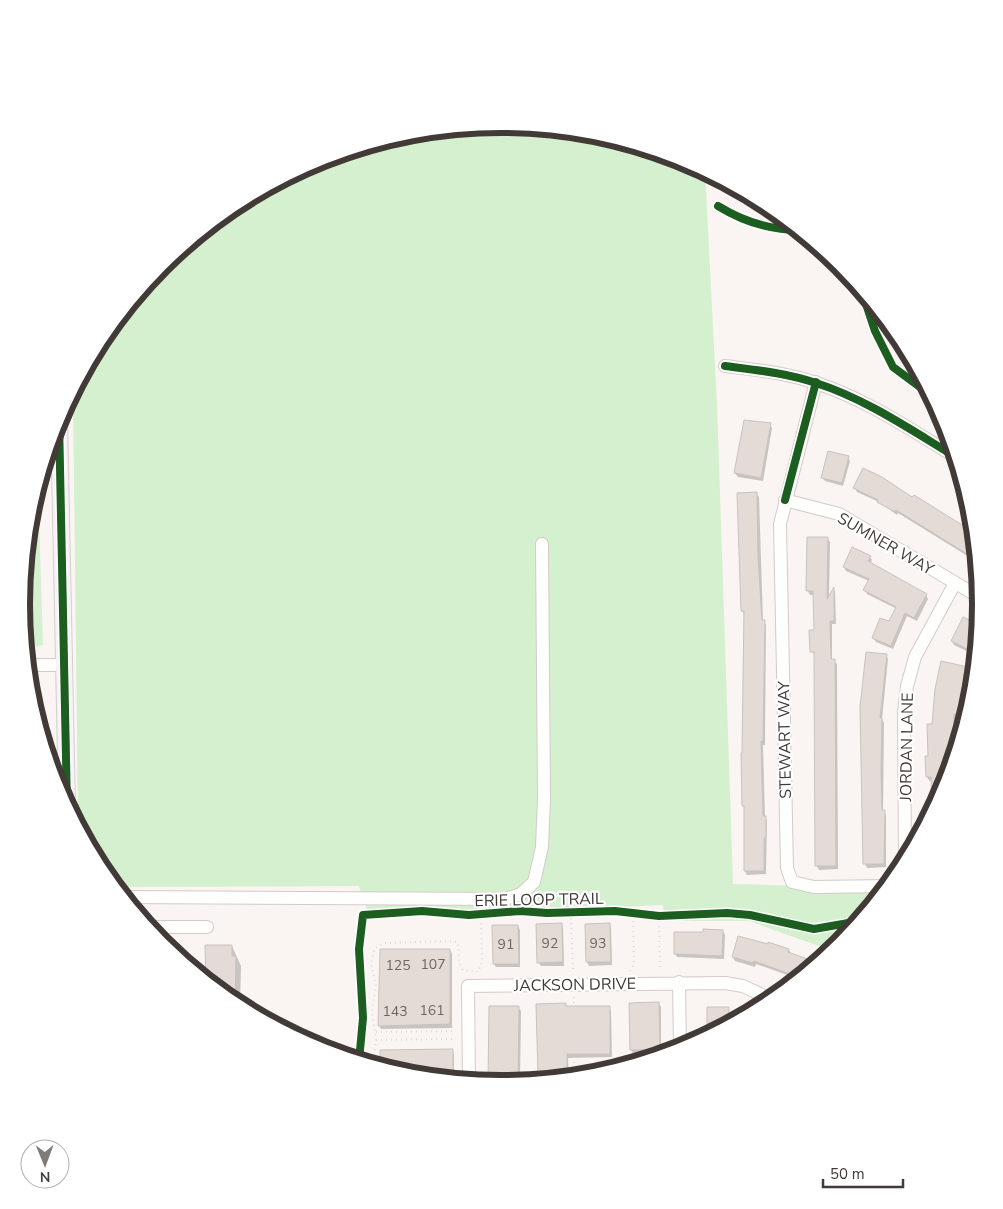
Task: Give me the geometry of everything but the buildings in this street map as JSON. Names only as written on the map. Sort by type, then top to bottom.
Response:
[{"type":"main road","points":[[59,441],[67,786]]},
{"type":"street","points":[[726,366],[770,372],[816,382],[853,397],[948,452]]},
{"type":"street","points":[[785,500],[816,382]]},
{"type":"street","name":"SUMNER WAY","points":[[785,500],[839,514],[973,593]]},
{"type":"street","name":"STEWART WAY","points":[[785,500],[780,524],[787,868],[792,882],[814,887],[880,886]]},
{"type":"street","points":[[131,897],[505,899],[522,894],[534,882],[542,847],[544,741],[542,544]]},
{"type":"street","name":"JORDAN LANE","points":[[905,848],[904,712],[907,686],[915,657],[955,583]]},
{"type":"street","points":[[34,666],[64,665]]},
{"type":"street","points":[[158,927],[207,928]]},
{"type":"street","points":[[679,982],[680,1041]]},
{"type":"street","name":"JACKSON DRIVE","points":[[469,1075],[468,986],[679,982],[725,983],[743,986],[764,996]]},
{"type":"path","points":[[571,913],[573,975]]},
{"type":"path","points":[[374,1058],[376,1032],[372,1011],[376,986],[371,963],[376,948],[384,942],[453,941],[458,946],[459,963],[463,970],[478,972],[482,962],[478,914]]},
{"type":"path","points":[[650,914],[660,971]]},
{"type":"path","points":[[630,971],[650,914]]},
{"type":"path","points":[[574,992],[574,1070]]},
{"type":"path","points":[[376,1032],[455,1031]]},
{"type":"path","points":[[376,1040],[455,1039]]},
{"type":"green space","points":[[502,133],[563,137],[624,149],[653,158],[705,180],[717,404],[733,884],[879,888],[835,938],[824,948],[749,921],[665,921],[663,905],[370,919],[359,886],[124,887],[93,840],[78,810],[73,409],[93,369],[109,343],[127,317],[168,271],[214,230],[266,196],[321,169],[350,158],[410,142],[471,134]]},
{"type":"green space","points":[[39,514],[43,645],[32,648],[30,604],[34,543]]},
{"type":"cycle path","points":[[718,206],[757,224],[789,230]]},
{"type":"cycle path","points":[[867,306],[875,331],[893,367],[919,386]]},
{"type":"cycle path","points":[[725,366],[794,377],[835,390],[870,406],[948,452]]},
{"type":"cycle path","points":[[785,500],[816,382]]},
{"type":"cycle path","points":[[59,441],[67,786]]},
{"type":"cycle path","name":"ERIE LOOP TRAIL","points":[[360,1054],[363,1018],[359,949],[363,915],[422,911],[469,915],[520,911],[547,913],[615,911],[659,916],[727,913],[750,915],[814,929],[849,923]]}]
